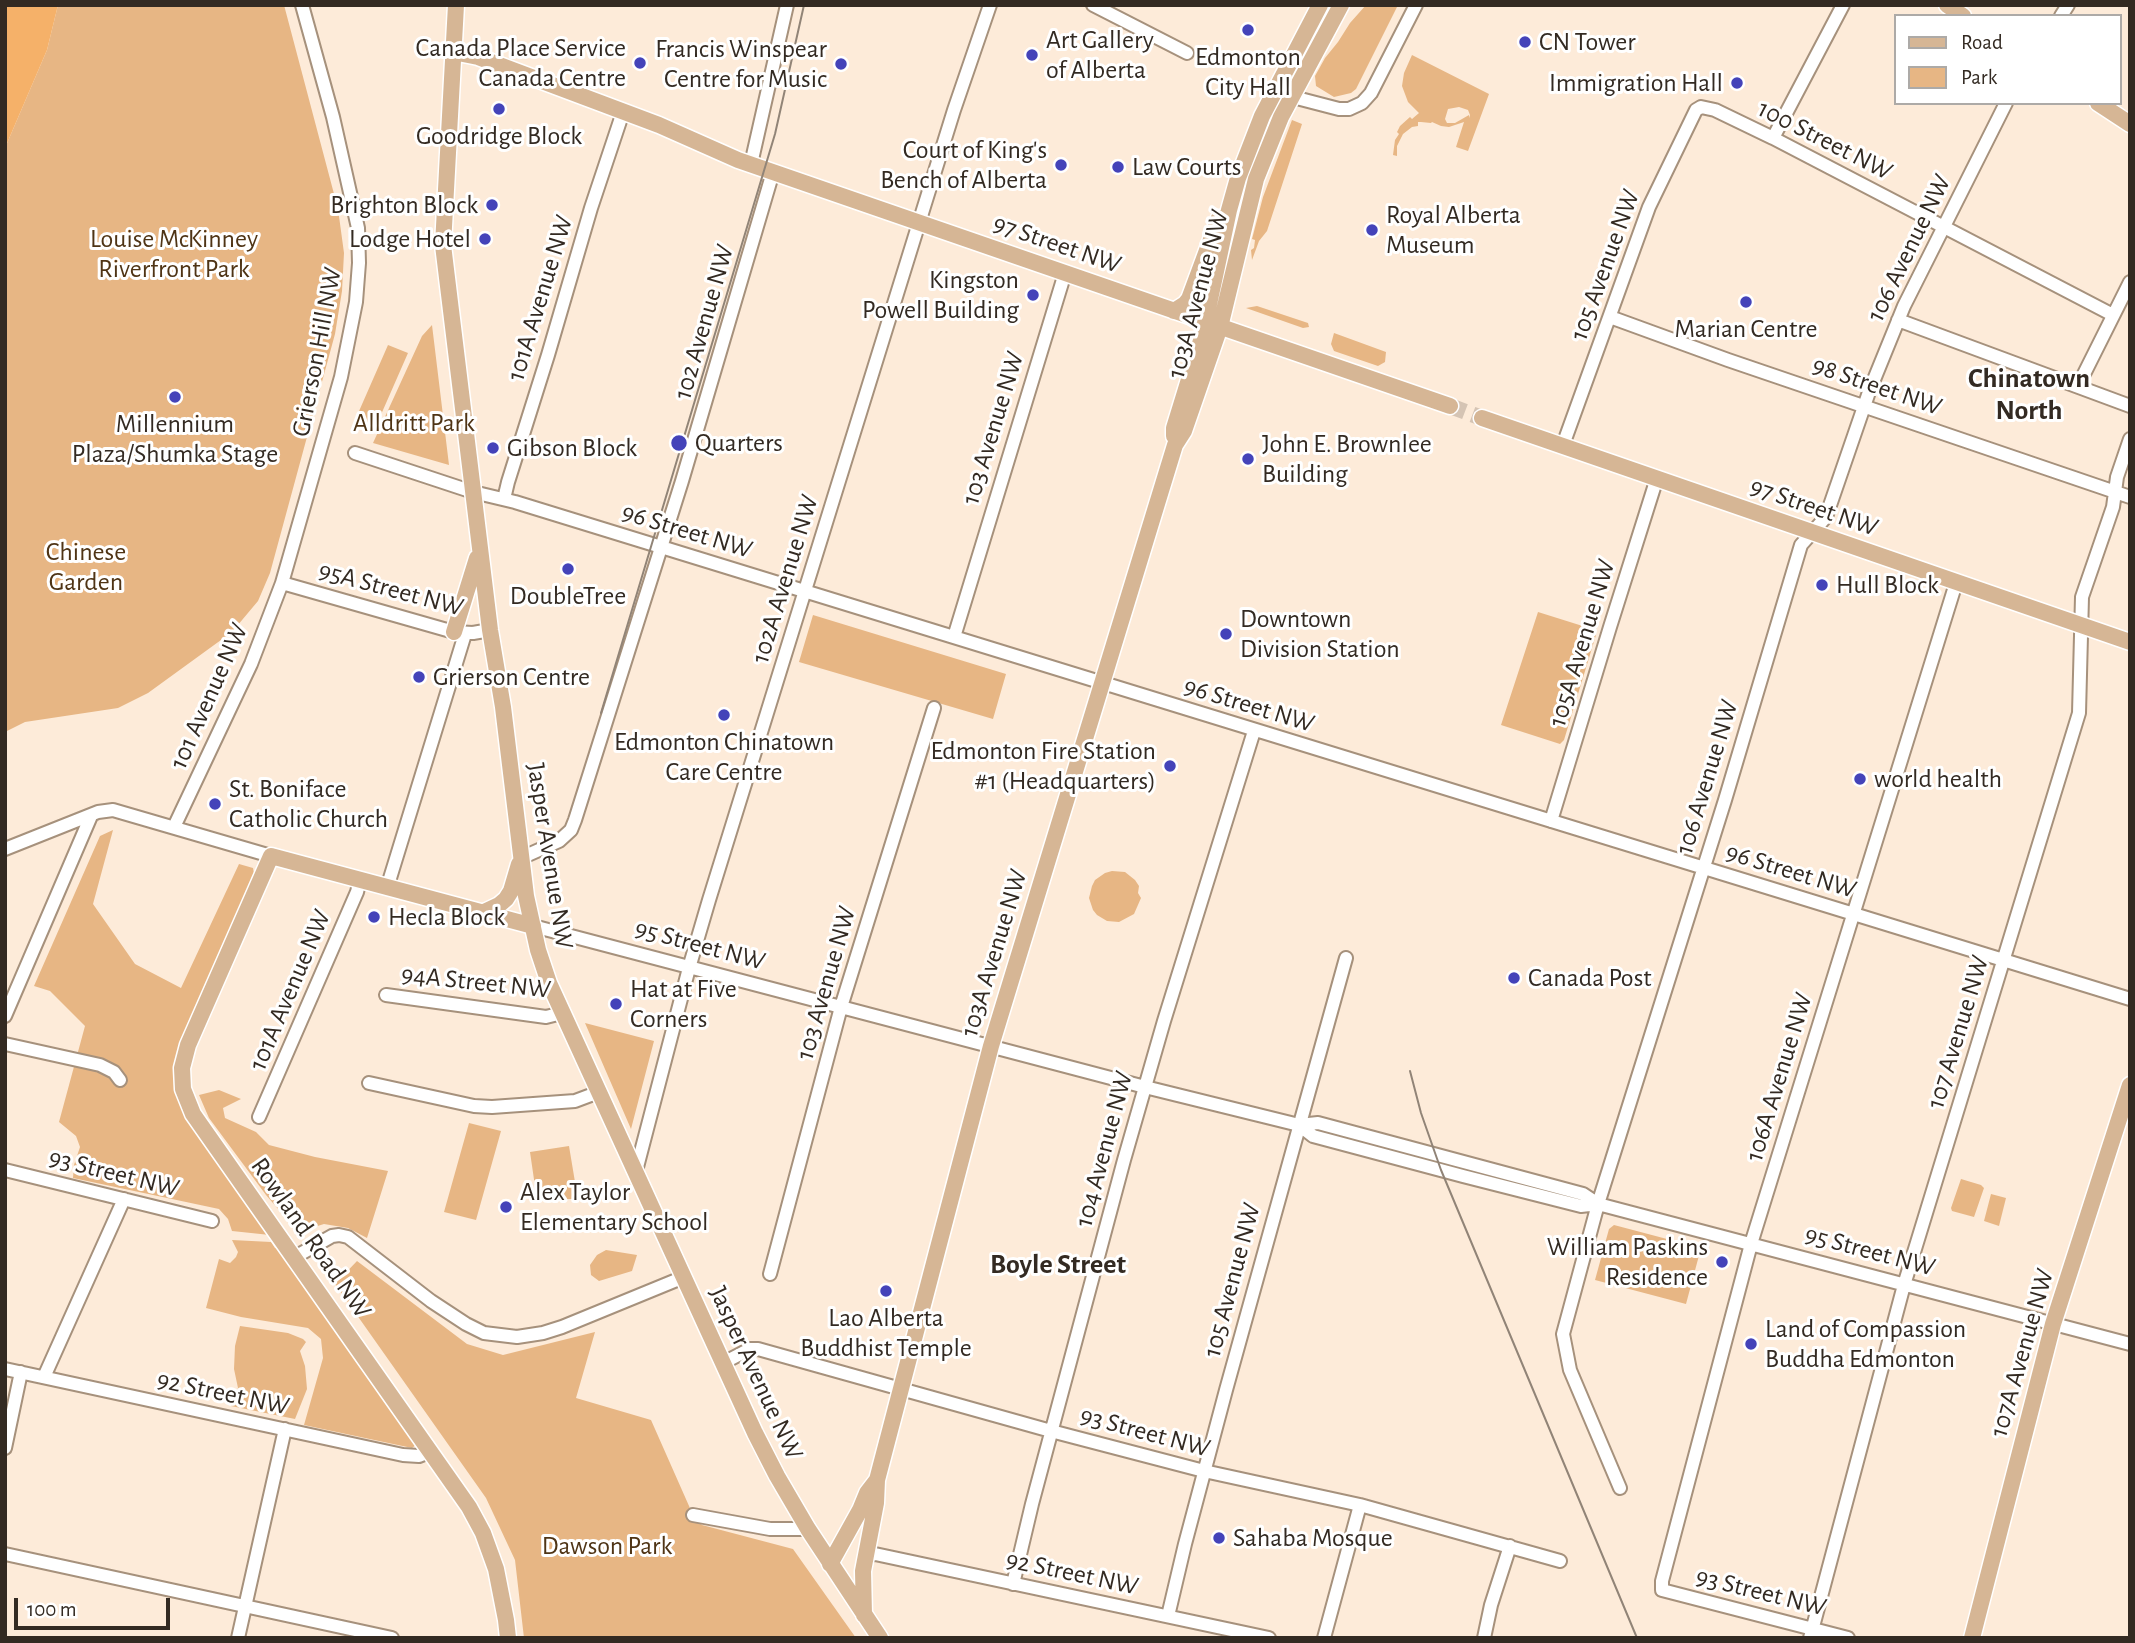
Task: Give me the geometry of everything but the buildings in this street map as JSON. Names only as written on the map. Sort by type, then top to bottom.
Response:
[{"type":"main road","name":"Jasper Avenue NW","points":[[456,5],[443,245],[490,630],[503,707],[526,896],[538,950],[548,983],[778,1478],[808,1529],[880,1638]]},
{"type":"main road","name":"103A Avenue NW","points":[[1212,324],[1229,210],[1251,141],[1320,5]]},
{"type":"main road","name":"103A Avenue NW","points":[[864,1615],[863,1582],[876,1503],[877,1480],[991,1046],[1175,445],[1184,431],[1212,324],[1256,179],[1271,138],[1291,96],[1341,5]]},
{"type":"main road","name":"97 Street NW","points":[[453,52],[478,57],[659,125],[773,172],[1450,406]]},
{"type":"main road","points":[[2101,105],[2130,124]]},
{"type":"main road","points":[[1174,311],[1189,299],[1219,218],[1229,210]]},
{"type":"main road","name":"97 Street NW","points":[[1482,418],[2130,642]]},
{"type":"main road","points":[[460,633],[480,546]]},
{"type":"main road","name":"95 Street NW","points":[[271,856],[533,926]]},
{"type":"main road","name":"Rowland Road NW","points":[[271,856],[188,1045],[182,1068],[183,1089],[193,1114],[469,1507],[496,1569],[508,1638]]},
{"type":"main road","points":[[482,913],[506,899],[521,858]]},
{"type":"main road","name":"107A Avenue NW","points":[[1972,1638],[2053,1324],[2130,1085]]},
{"type":"main road","name":"103A Avenue NW","points":[[831,1564],[867,1493],[877,1480]]},
{"type":"main road","points":[[854,1521],[851,1547],[856,1554],[866,1556]]},
{"type":"street","name":"Grierson Hill NW","points":[[282,583],[341,377],[356,302],[359,263],[358,228],[349,185],[302,5]]},
{"type":"street","points":[[751,164],[787,5]]},
{"type":"street","name":"102A Avenue NW","points":[[636,1171],[689,968],[919,222],[990,5]]},
{"type":"street","points":[[1093,5],[1187,53]]},
{"type":"street","points":[[1274,93],[1344,110],[1363,103],[1371,93],[1416,5]]},
{"type":"street","points":[[1773,138],[1843,5]]},
{"type":"street","name":"106 Avenue NW","points":[[1620,1488],[1570,1370],[1563,1334],[1598,1204],[1801,545],[1826,517],[1898,320],[2005,105]]},
{"type":"street","name":"100 Street NW","points":[[1701,107],[1715,110],[1773,138],[2113,315]]},
{"type":"street","name":"105 Avenue NW","points":[[1563,445],[1649,207],[1696,110],[1701,107]]},
{"type":"street","name":"101A Avenue NW","points":[[504,499],[591,208],[623,112]]},
{"type":"street","name":"102 Avenue NW","points":[[521,858],[559,841],[575,820],[682,481],[773,172]]},
{"type":"street","name":"103 Avenue NW","points":[[954,637],[1065,273]]},
{"type":"street","points":[[2078,386],[2130,282]]},
{"type":"street","name":"98 Street NW","points":[[1610,317],[2130,497]]},
{"type":"street","points":[[1898,320],[2130,406]]},
{"type":"street","name":"107 Avenue NW","points":[[1812,1633],[1904,1285],[2079,713],[2082,597],[2113,507],[2117,477],[2130,439]]},
{"type":"street","name":"96 Street NW","points":[[355,453],[473,492],[661,547],[2130,999]]},
{"type":"street","name":"105A Avenue NW","points":[[1551,821],[1657,478]]},
{"type":"street","name":"95A Street NW","points":[[282,583],[460,633],[490,630]]},
{"type":"street","name":"101 Avenue NW","points":[[174,827],[251,664],[282,583]]},
{"type":"street","name":"106A Avenue NW","points":[[1662,1590],[1662,1581],[1751,1244],[1956,583]]},
{"type":"street","points":[[387,888],[460,633]]},
{"type":"street","name":"103 Avenue NW","points":[[770,1274],[841,1007],[934,708]]},
{"type":"street","name":"104 Avenue NW","points":[[1013,1584],[1144,1087],[1254,731]]},
{"type":"street","name":"95 Street NW","points":[[5,849],[104,811],[113,810],[271,856]]},
{"type":"street","points":[[5,1016],[91,816]]},
{"type":"street","name":"101A Avenue NW","points":[[259,1117],[360,880]]},
{"type":"street","name":"95 Street NW","points":[[533,926],[1144,1087],[1299,1125],[1318,1123],[1583,1194],[1598,1204],[2130,1344]]},
{"type":"street","name":"105 Avenue NW","points":[[1168,1616],[1204,1471],[1346,958]]},
{"type":"street","name":"94A Street NW","points":[[386,995],[546,1017],[562,1013]]},
{"type":"street","points":[[5,1044],[100,1066],[114,1072],[120,1080]]},
{"type":"street","points":[[369,1083],[483,1107],[575,1101],[599,1092]]},
{"type":"street","name":"93 Street NW","points":[[5,1170],[212,1221]]},
{"type":"street","points":[[44,1377],[124,1199]]},
{"type":"street","points":[[295,1257],[332,1236],[348,1237],[431,1301],[466,1324],[484,1333],[517,1337],[562,1327],[684,1278]]},
{"type":"street","name":"93 Street NW","points":[[723,1363],[750,1349],[758,1349],[1052,1431],[1204,1471],[1360,1505],[1560,1561]]},
{"type":"street","name":"92 Street NW","points":[[5,1369],[403,1455],[419,1456],[431,1451]]},
{"type":"street","points":[[5,1448],[21,1372]]},
{"type":"street","points":[[238,1638],[285,1429]]},
{"type":"street","points":[[1324,1638],[1360,1505]]},
{"type":"street","points":[[693,1515],[770,1529],[808,1529]]},
{"type":"street","points":[[1484,1638],[1491,1605],[1510,1546]]},
{"type":"street","points":[[5,1553],[392,1638]]},
{"type":"street","name":"92 Street NW","points":[[866,1556],[875,1554],[1269,1638]]},
{"type":"street","name":"93 Street NW","points":[[1662,1590],[1812,1633],[1848,1638]]},
{"type":"green space","name":"Louise McKinney Riverfront Park","points":[[58,5],[284,5],[338,209],[344,253],[342,291],[335,334],[270,573],[258,601],[232,632],[148,693],[118,708],[25,722],[5,732],[5,148],[47,50]]},
{"type":"green space","points":[[1366,5],[1398,5],[1356,89],[1334,97],[1316,86],[1315,76],[1350,23]]},
{"type":"green space","points":[[1412,55],[1489,94],[1468,151],[1456,147],[1464,122],[1449,127],[1432,122],[1418,122],[1418,126],[1403,134],[1397,146],[1397,156],[1393,155],[1400,126],[1419,113],[1408,102],[1402,86]],"holes":[[[1459,107],[1468,110],[1470,118],[1469,115],[1455,123],[1447,123],[1445,119],[1448,109]]]},
{"type":"green space","points":[[1292,120],[1302,124],[1267,231],[1259,241],[1252,260],[1251,250],[1255,240],[1252,239],[1263,197]]},
{"type":"green space","points":[[1257,306],[1308,323],[1309,327],[1303,328],[1246,308]]},
{"type":"green space","name":"Alldritt Park","points":[[432,325],[449,465],[373,443],[422,336]]},
{"type":"green space","points":[[1334,333],[1386,352],[1385,362],[1378,366],[1334,351],[1331,344]]},
{"type":"green space","points":[[388,345],[408,353],[376,426],[356,418]]},
{"type":"green space","points":[[1538,612],[1589,628],[1596,635],[1564,740],[1560,744],[1501,725]]},
{"type":"green space","points":[[813,615],[1006,674],[993,719],[799,662]]},
{"type":"green space","points":[[113,830],[93,904],[135,964],[181,988],[239,864],[253,868],[255,879],[174,1070],[176,1092],[182,1110],[270,1235],[232,1231],[228,1219],[219,1209],[73,1178],[80,1147],[76,1136],[59,1122],[85,1026],[50,991],[34,986],[100,836]]},
{"type":"green space","points":[[1112,871],[1125,872],[1135,880],[1141,898],[1134,914],[1119,922],[1107,921],[1097,915],[1089,898],[1095,880]]},
{"type":"green space","points":[[585,1023],[654,1041],[631,1129]]},
{"type":"green space","points":[[219,1090],[241,1099],[223,1108],[225,1118],[256,1132],[269,1145],[388,1171],[367,1238],[348,1228],[324,1224],[298,1232],[266,1195],[209,1118],[199,1095]]},
{"type":"green space","points":[[469,1123],[501,1131],[476,1220],[444,1212]]},
{"type":"green space","points":[[569,1146],[577,1194],[572,1199],[537,1200],[530,1152]]},
{"type":"green space","points":[[1961,1179],[1984,1188],[1974,1217],[1952,1211]]},
{"type":"green space","points":[[1991,1194],[2006,1198],[1999,1226],[1984,1221]]},
{"type":"green space","points":[[1614,1225],[1701,1248],[1686,1304],[1595,1280],[1609,1229]]},
{"type":"green space","points":[[232,1240],[271,1242],[275,1248],[280,1249],[416,1441],[416,1445],[412,1448],[304,1425],[323,1358],[321,1339],[308,1328],[206,1308],[219,1259],[230,1263],[238,1252]]},
{"type":"green space","points":[[606,1250],[637,1255],[632,1271],[599,1281],[591,1275],[590,1265],[597,1255]]},
{"type":"green space","name":"Dawson Park","points":[[357,1261],[467,1344],[503,1355],[595,1332],[576,1398],[651,1420],[693,1515],[702,1525],[793,1549],[856,1638],[524,1638],[515,1560],[486,1498],[335,1284]]},
{"type":"green space","points":[[240,1326],[288,1333],[306,1342],[300,1351],[305,1366],[307,1389],[295,1419],[231,1406],[238,1388],[234,1369],[235,1346]]},
{"type":"shaded area","points":[[5,5],[58,5],[47,50],[5,148]]},
{"type":"tunnel","points":[[1450,406],[1482,418]]},
{"type":"tram line","points":[[601,713],[775,134],[804,5]]},
{"type":"tram line","points":[[1410,1071],[1441,1170],[1637,1638]]},
{"type":"place","name":"Edmonton City Hall","points":[[1248,30]]},
{"type":"place","name":"CN Tower","points":[[1525,42]]},
{"type":"place","name":"Art Gallery of Alberta","points":[[1032,55]]},
{"type":"place","name":"Canada Place Service Canada Centre","points":[[640,63]]},
{"type":"place","name":"Francis Winspear Centre for Music","points":[[841,64]]},
{"type":"place","name":"Immigration Hall","points":[[1737,83]]},
{"type":"place","name":"Goodridge Block","points":[[499,109]]},
{"type":"place","name":"Court of King's Bench of Alberta","points":[[1061,165]]},
{"type":"place","name":"Law Courts","points":[[1118,167]]},
{"type":"place","name":"Brighton Block","points":[[492,205]]},
{"type":"place","name":"Royal Alberta Museum","points":[[1372,230]]},
{"type":"place","name":"Lodge Hotel","points":[[485,239]]},
{"type":"place","name":"Kingston Powell Building","points":[[1033,295]]},
{"type":"place","name":"Marian Centre","points":[[1746,302]]},
{"type":"place","name":"Millennium Plaza/Shumka Stage","points":[[175,397]]},
{"type":"place","name":"Quarters","points":[[679,443]]},
{"type":"place","name":"Gibson Block","points":[[493,448]]},
{"type":"place","name":"John E. Brownlee Building","points":[[1248,459]]},
{"type":"place","name":"DoubleTree","points":[[568,569]]},
{"type":"place","name":"Hull Block","points":[[1822,585]]},
{"type":"place","name":"Downtown Division Station","points":[[1226,634]]},
{"type":"place","name":"Grierson Centre","points":[[419,677]]},
{"type":"place","name":"Edmonton Chinatown Care Centre","points":[[724,715]]},
{"type":"place","name":"Edmonton Fire Station #1 (Headquarters)","points":[[1170,766]]},
{"type":"place","name":"world health","points":[[1860,779]]},
{"type":"place","name":"St. Boniface Catholic Church","points":[[215,804]]},
{"type":"place","name":"Hecla Block","points":[[374,917]]},
{"type":"place","name":"Canada Post","points":[[1514,978]]},
{"type":"place","name":"Hat at Five Corners","points":[[616,1004]]},
{"type":"place","name":"Alex Taylor Elementary School","points":[[506,1207]]},
{"type":"place","name":"William Paskins Residence","points":[[1722,1262]]},
{"type":"place","name":"Lao Alberta Buddhist Temple","points":[[886,1291]]},
{"type":"place","name":"Land of Compassion Buddha Edmonton","points":[[1751,1344]]},
{"type":"place","name":"Sahaba Mosque","points":[[1219,1538]]},
{"type":"district","name":"Chinatown North","points":[[2029,395]]},
{"type":"district","name":"Boyle Street","points":[[1058,1265]]},
{"type":"park label","name":"Chinese Garden","points":[[86,567]]}]
